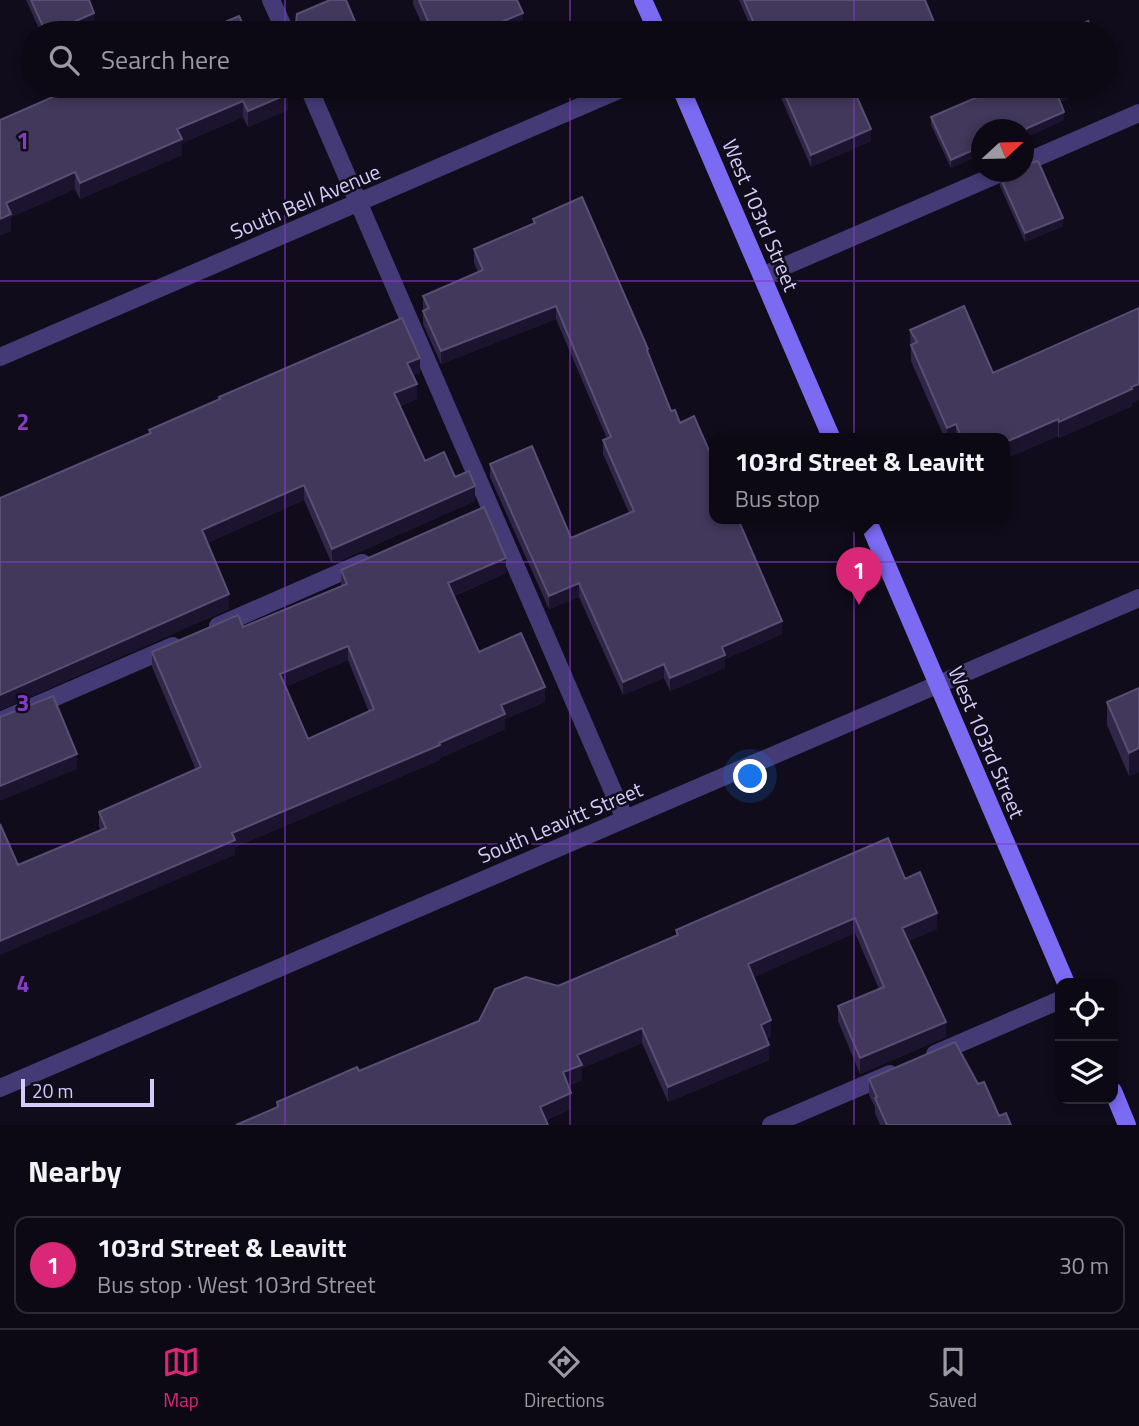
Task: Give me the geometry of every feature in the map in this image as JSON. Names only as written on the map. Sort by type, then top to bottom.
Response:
[{"type":"main road","points":[[643,0],[653,21]]},
{"type":"main road","name":"West 103rd Street","points":[[685,98],[829,433]]},
{"type":"main road","name":"West 103rd Street","points":[[869,524],[1064,978]]},
{"type":"main road","points":[[1118,1103],[1127,1125]]},
{"type":"street","points":[[271,0],[281,21]]},
{"type":"street","points":[[313,98],[359,202],[485,510],[625,819]]},
{"type":"street","name":"South Bell Avenue","points":[[0,358],[600,98]]},
{"type":"street","points":[[1034,159],[1139,113]]},
{"type":"street","points":[[762,276],[980,182]]},
{"type":"street","points":[[0,721],[378,557]]},
{"type":"street","name":"South Leavitt Street","points":[[0,1088],[1139,598]]},
{"type":"street","points":[[771,1125],[1055,1002]]},
{"type":"building","points":[[31,0],[89,0],[94,13],[76,21],[41,21]]},
{"type":"building","points":[[330,0],[346,0],[355,21],[296,21],[297,14]]},
{"type":"building","points":[[419,0],[517,0],[523,13],[504,21],[428,21]]},
{"type":"building","points":[[744,0],[925,0],[934,21],[753,21]]},
{"type":"building","points":[[239,16],[241,21],[227,21]]},
{"type":"building","points":[[50,98],[279,98],[248,111],[243,101],[177,129],[182,139],[80,183],[75,172],[6,203],[11,214],[0,219],[0,120]]},
{"type":"building","points":[[786,98],[857,98],[871,129],[811,155]]},
{"type":"building","points":[[975,98],[1059,98],[1064,112],[1034,125],[1034,119],[971,119],[971,151],[951,160],[931,117]]},
{"type":"building","points":[[1038,161],[1063,218],[1025,233],[1002,182],[1034,182],[1034,162]]},
{"type":"building","points":[[582,197],[648,349],[671,411],[675,410],[680,423],[694,416],[709,450],[709,524],[740,524],[782,621],[722,647],[725,655],[670,678],[664,664],[623,682],[579,583],[549,596],[490,464],[532,446],[571,538],[634,511],[603,440],[611,437],[556,306],[441,351],[423,311],[429,308],[423,296],[483,270],[474,249],[535,223],[533,219]]},
{"type":"building","points":[[964,306],[993,373],[1139,308],[1139,384],[1059,422],[1058,419],[1010,440],[1010,433],[960,433],[956,424],[947,428],[911,345],[917,342],[910,330]]},
{"type":"building","points":[[402,318],[420,358],[407,363],[417,384],[394,393],[425,461],[444,452],[455,477],[469,471],[475,486],[332,549],[304,485],[202,530],[229,594],[0,695],[0,498],[151,433],[149,430],[220,399],[219,397]]},
{"type":"building","points":[[484,507],[506,558],[448,583],[479,652],[521,633],[545,687],[501,705],[505,714],[439,743],[440,745],[232,833],[235,840],[0,941],[0,824],[18,865],[106,828],[99,812],[201,767],[152,652],[238,615],[243,627],[347,584],[341,570]],"holes":[[[348,646],[374,709],[308,739],[280,674]]]},
{"type":"building","points":[[1139,688],[1139,748],[1129,753],[1107,702]]},
{"type":"building","points":[[53,696],[77,754],[0,786],[0,717]]},
{"type":"building","points":[[888,838],[905,879],[920,872],[937,913],[902,928],[946,1022],[860,1058],[838,1006],[884,987],[855,918],[748,964],[771,1020],[761,1025],[769,1045],[668,1087],[642,1028],[577,1055],[582,1065],[563,1072],[571,1093],[540,1107],[548,1125],[236,1125],[278,1107],[277,1102],[357,1067],[359,1071],[479,1021],[495,989],[526,977],[558,986],[678,935],[676,930]]},
{"type":"building","points":[[955,1042],[978,1084],[984,1082],[999,1116],[1006,1113],[1011,1125],[887,1125],[869,1079]]},
{"type":"place","name":"103rd Street & Leavitt","points":[[859,605]]}]
